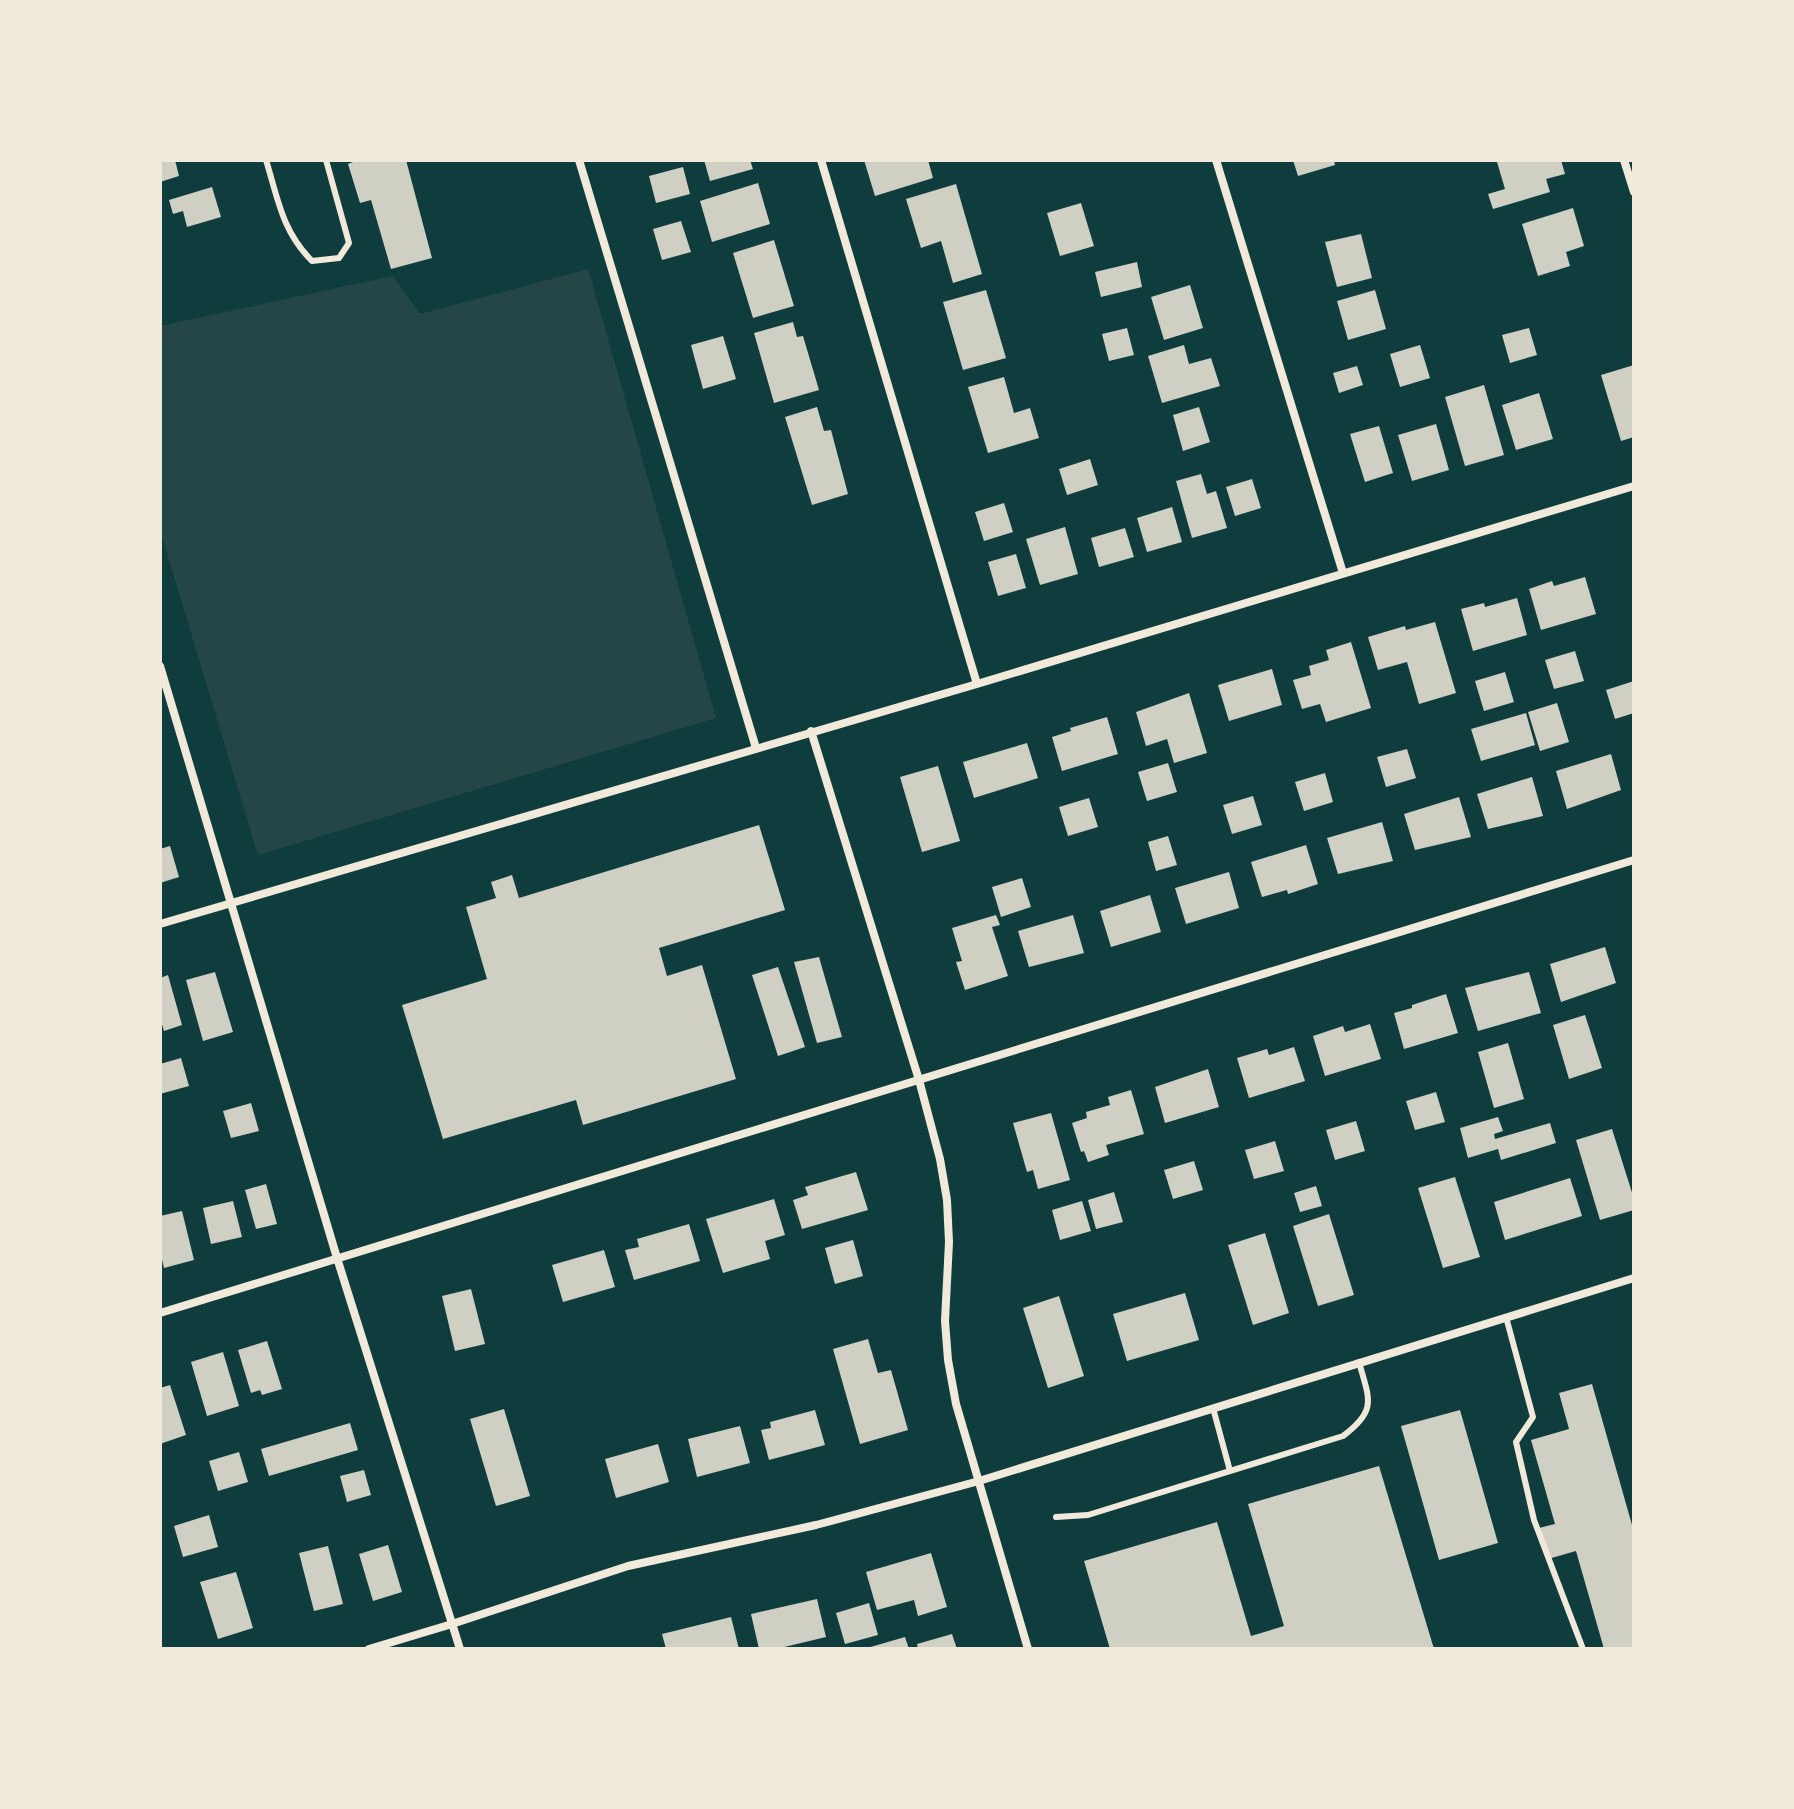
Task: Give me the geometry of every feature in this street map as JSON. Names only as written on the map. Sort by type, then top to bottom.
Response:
[{"type":"street","points":[[579,160],[756,748]]},
{"type":"street","points":[[821,160],[977,684]]},
{"type":"street","points":[[1216,160],[1343,573]]},
{"type":"street","points":[[1624,160],[1634,192]]},
{"type":"street","points":[[160,924],[977,684],[1634,486]]},
{"type":"street","points":[[160,666],[337,1258],[460,1649]]},
{"type":"street","points":[[811,731],[919,1080],[940,1159],[947,1200],[949,1242],[945,1321],[948,1360],[956,1404],[1028,1649]]},
{"type":"street","points":[[160,1313],[1634,860]]},
{"type":"street","points":[[369,1649],[628,1566],[816,1525],[979,1481],[1634,1278]]},
{"type":"lane","points":[[266,160],[286,227],[312,261],[339,258],[349,243],[326,160]]},
{"type":"lane","points":[[1506,1317],[1533,1417],[1516,1442],[1534,1520],[1583,1649]]},
{"type":"lane","points":[[1056,1517],[1088,1515],[1343,1436],[1362,1422],[1370,1401],[1359,1362]]},
{"type":"lane","points":[[1213,1408],[1230,1471]]},
{"type":"shaded area","points":[[588,269],[716,718],[258,855],[160,530],[160,326],[393,276],[420,314]]},
{"type":"building","points":[[160,160],[175,160],[179,176],[160,182]]},
{"type":"building","points":[[358,160],[406,160],[432,258],[391,269],[371,200],[360,203],[348,164]]},
{"type":"building","points":[[704,160],[750,160],[753,169],[710,181]]},
{"type":"building","points":[[864,160],[928,160],[933,178],[875,196]]},
{"type":"building","points":[[1293,160],[1334,160],[1335,165],[1298,176]]},
{"type":"building","points":[[1561,160],[1565,174],[1546,179],[1550,192],[1493,209],[1488,194],[1505,189],[1497,162]]},
{"type":"building","points":[[683,167],[690,194],[656,203],[649,176]]},
{"type":"building","points":[[758,183],[770,224],[712,242],[700,201]]},
{"type":"building","points":[[956,184],[982,274],[953,283],[941,241],[921,248],[906,199]]},
{"type":"building","points":[[212,187],[221,217],[187,227],[183,211],[173,214],[169,200]]},
{"type":"building","points":[[1081,203],[1094,246],[1060,256],[1047,213]]},
{"type":"building","points":[[1573,208],[1584,246],[1566,252],[1570,266],[1538,276],[1522,224]]},
{"type":"building","points":[[681,221],[691,252],[662,260],[653,229]]},
{"type":"building","points":[[1361,234],[1372,278],[1337,287],[1325,242]]},
{"type":"building","points":[[774,240],[794,306],[753,318],[733,253]]},
{"type":"building","points":[[1137,262],[1142,287],[1101,297],[1095,272]]},
{"type":"building","points":[[1190,285],[1203,328],[1164,340],[1151,297]]},
{"type":"building","points":[[986,290],[1006,358],[963,370],[943,302]]},
{"type":"building","points":[[1375,290],[1386,329],[1348,340],[1337,301]]},
{"type":"building","points":[[793,322],[797,337],[803,336],[819,390],[774,403],[754,333]]},
{"type":"building","points":[[1127,328],[1134,355],[1109,361],[1102,334]]},
{"type":"building","points":[[1529,328],[1537,355],[1510,363],[1502,335]]},
{"type":"building","points":[[723,336],[736,379],[703,389],[691,345]]},
{"type":"building","points":[[1184,345],[1189,364],[1211,358],[1220,386],[1162,403],[1148,356]]},
{"type":"building","points":[[1420,345],[1430,378],[1400,387],[1390,354]]},
{"type":"building","points":[[1634,365],[1634,437],[1621,441],[1601,375]]},
{"type":"building","points":[[1357,366],[1363,385],[1339,393],[1333,373]]},
{"type":"building","points":[[1004,377],[1014,413],[1030,408],[1039,438],[988,453],[968,387]]},
{"type":"building","points":[[1484,385],[1504,455],[1465,466],[1445,397]]},
{"type":"building","points":[[1539,393],[1553,439],[1516,450],[1502,405]]},
{"type":"building","points":[[817,407],[824,431],[831,430],[848,494],[812,505],[785,417]]},
{"type":"building","points":[[1199,407],[1210,442],[1183,451],[1173,415]]},
{"type":"building","points":[[1436,424],[1449,470],[1412,481],[1398,435]]},
{"type":"building","points":[[1379,426],[1393,473],[1365,482],[1350,434]]},
{"type":"building","points":[[1090,459],[1098,485],[1067,495],[1059,469]]},
{"type":"building","points":[[1201,474],[1207,494],[1216,491],[1227,528],[1192,538],[1176,481]]},
{"type":"building","points":[[1252,479],[1261,508],[1235,516],[1226,487]]},
{"type":"building","points":[[1004,503],[1013,532],[984,541],[975,512]]},
{"type":"building","points":[[1172,507],[1182,542],[1147,552],[1137,518]]},
{"type":"building","points":[[1065,527],[1078,574],[1040,585],[1026,539]]},
{"type":"building","points":[[1125,528],[1134,557],[1099,567],[1091,538]]},
{"type":"building","points":[[1016,554],[1026,588],[998,596],[988,562]]},
{"type":"building","points":[[1585,577],[1596,614],[1541,630],[1529,589],[1552,581],[1554,586]]},
{"type":"building","points":[[1517,598],[1527,635],[1473,651],[1461,609],[1484,603],[1485,607]]},
{"type":"building","points":[[1435,622],[1456,693],[1419,704],[1407,662],[1378,670],[1368,637],[1405,626],[1406,630]]},
{"type":"building","points":[[1351,642],[1371,708],[1326,722],[1320,704],[1302,709],[1293,680],[1311,675],[1309,666],[1329,660],[1326,650]]},
{"type":"building","points":[[1575,651],[1584,681],[1554,689],[1545,660]]},
{"type":"building","points":[[1272,669],[1282,705],[1229,721],[1218,685]]},
{"type":"building","points":[[1505,672],[1514,702],[1484,711],[1475,681]]},
{"type":"building","points":[[1634,681],[1634,713],[1615,719],[1606,690]]},
{"type":"building","points":[[1189,693],[1207,753],[1174,763],[1167,739],[1146,746],[1136,712]]},
{"type":"building","points":[[1557,703],[1569,742],[1540,751],[1528,712]]},
{"type":"building","points":[[1526,713],[1535,745],[1481,761],[1471,729]]},
{"type":"building","points":[[1107,717],[1118,754],[1062,771],[1052,737]]},
{"type":"building","points":[[1027,743],[1038,778],[974,798],[963,762]]},
{"type":"building","points":[[1407,749],[1416,778],[1386,787],[1377,757]]},
{"type":"building","points":[[1611,754],[1621,790],[1567,809],[1556,771]]},
{"type":"building","points":[[1168,763],[1177,792],[1147,801],[1138,772]]},
{"type":"building","points":[[938,766],[960,841],[922,852],[900,777]]},
{"type":"building","points":[[1325,773],[1333,802],[1304,811],[1295,782]]},
{"type":"building","points":[[1532,777],[1543,816],[1488,829],[1477,794]]},
{"type":"building","points":[[1253,796],[1262,825],[1232,834],[1223,805]]},
{"type":"building","points":[[1459,797],[1471,837],[1415,850],[1404,814]]},
{"type":"building","points":[[1089,798],[1098,827],[1068,836],[1059,807]]},
{"type":"building","points":[[1382,822],[1393,861],[1338,874],[1327,838]]},
{"type":"building","points":[[759,825],[785,910],[659,948],[667,976],[702,965],[736,1079],[583,1125],[576,1100],[443,1139],[402,1005],[487,979],[466,907],[496,898],[491,882],[512,875],[519,898]]},
{"type":"building","points":[[1168,836],[1177,865],[1156,871],[1148,842]]},
{"type":"building","points":[[1306,845],[1318,884],[1288,894],[1287,890],[1262,897],[1251,862]]},
{"type":"building","points":[[170,846],[179,877],[160,883],[160,849]]},
{"type":"building","points":[[1229,872],[1239,908],[1186,924],[1175,888]]},
{"type":"building","points":[[1022,878],[1031,907],[1001,917],[992,887]]},
{"type":"building","points":[[1150,895],[1161,932],[1111,947],[1100,911]]},
{"type":"building","points":[[996,915],[1000,925],[992,927],[1008,976],[965,990],[956,962],[962,961],[952,928]]},
{"type":"building","points":[[1073,915],[1084,953],[1029,967],[1018,931]]},
{"type":"building","points":[[1605,947],[1616,983],[1561,1002],[1550,964]]},
{"type":"building","points":[[819,957],[842,1037],[817,1043],[794,962]]},
{"type":"building","points":[[778,967],[805,1047],[778,1056],[752,975]]},
{"type":"building","points":[[215,972],[233,1032],[203,1041],[186,980]]},
{"type":"building","points":[[1529,972],[1541,1013],[1478,1031],[1465,988]]},
{"type":"building","points":[[168,975],[182,1025],[164,1031],[160,1018],[160,978]]},
{"type":"building","points":[[1446,994],[1458,1033],[1404,1049],[1394,1013]]},
{"type":"building","points":[[1585,1015],[1602,1068],[1569,1079],[1553,1025]]},
{"type":"building","points":[[1370,1024],[1381,1059],[1325,1076],[1313,1036],[1343,1026],[1345,1032]]},
{"type":"building","points":[[1508,1043],[1524,1099],[1494,1108],[1478,1052]]},
{"type":"building","points":[[1294,1047],[1305,1081],[1249,1098],[1237,1058],[1267,1049],[1269,1055]]},
{"type":"building","points":[[181,1058],[189,1086],[160,1094],[160,1064]]},
{"type":"building","points":[[1208,1069],[1219,1107],[1165,1123],[1155,1087]]},
{"type":"building","points":[[1131,1090],[1144,1134],[1106,1145],[1109,1155],[1088,1162],[1084,1151],[1081,1152],[1072,1123],[1087,1118],[1086,1112],[1110,1105],[1108,1097]]},
{"type":"building","points":[[1436,1092],[1445,1122],[1415,1130],[1406,1101]]},
{"type":"building","points":[[251,1103],[259,1131],[231,1138],[223,1111]]},
{"type":"building","points":[[1051,1113],[1070,1180],[1038,1189],[1033,1170],[1027,1172],[1013,1123]]},
{"type":"building","points":[[1498,1117],[1503,1131],[1494,1134],[1495,1139],[1550,1123],[1556,1143],[1501,1160],[1498,1149],[1468,1158],[1460,1128]]},
{"type":"building","points":[[1356,1121],[1365,1151],[1335,1160],[1326,1130]]},
{"type":"building","points":[[1612,1129],[1634,1199],[1634,1210],[1600,1220],[1576,1140]]},
{"type":"building","points":[[1275,1141],[1284,1171],[1254,1179],[1245,1150]]},
{"type":"building","points":[[1194,1161],[1203,1190],[1173,1199],[1164,1170]]},
{"type":"building","points":[[856,1172],[868,1210],[802,1229],[793,1200],[808,1195],[805,1187]]},
{"type":"building","points":[[1455,1177],[1480,1257],[1443,1268],[1418,1188]]},
{"type":"building","points":[[1570,1178],[1582,1216],[1505,1240],[1494,1202]]},
{"type":"building","points":[[266,1184],[277,1224],[256,1229],[245,1190]]},
{"type":"building","points":[[1316,1186],[1322,1206],[1300,1212],[1294,1193]]},
{"type":"building","points":[[1114,1192],[1123,1222],[1096,1229],[1088,1200]]},
{"type":"building","points":[[774,1199],[785,1235],[765,1241],[770,1259],[723,1273],[706,1219]]},
{"type":"building","points":[[233,1201],[242,1237],[211,1244],[203,1208]]},
{"type":"building","points":[[1082,1201],[1091,1231],[1060,1240],[1052,1210]]},
{"type":"building","points":[[182,1211],[194,1260],[164,1268],[160,1252],[160,1216]]},
{"type":"building","points":[[1329,1214],[1354,1295],[1318,1306],[1293,1226]]},
{"type":"building","points":[[689,1224],[700,1261],[634,1280],[625,1250],[639,1247],[637,1239]]},
{"type":"building","points":[[1265,1233],[1289,1313],[1253,1325],[1228,1245]]},
{"type":"building","points":[[853,1240],[863,1276],[835,1284],[825,1248]]},
{"type":"building","points":[[604,1250],[615,1287],[563,1302],[552,1265]]},
{"type":"building","points":[[471,1289],[485,1344],[455,1351],[442,1296]]},
{"type":"building","points":[[1185,1293],[1199,1340],[1127,1361],[1113,1314]]},
{"type":"building","points":[[1059,1296],[1084,1376],[1048,1388],[1023,1308]]},
{"type":"building","points":[[868,1339],[878,1373],[891,1370],[908,1430],[860,1444],[833,1349]]},
{"type":"building","points":[[267,1341],[282,1389],[262,1395],[260,1390],[251,1393],[238,1350]]},
{"type":"building","points":[[223,1352],[239,1406],[207,1416],[191,1362]]},
{"type":"building","points":[[1592,1384],[1634,1532],[1634,1649],[1604,1649],[1576,1551],[1548,1559],[1539,1528],[1555,1524],[1531,1440],[1569,1429],[1559,1393]]},
{"type":"building","points":[[170,1385],[186,1435],[160,1444],[160,1388]]},
{"type":"building","points":[[504,1409],[530,1496],[496,1506],[470,1419]]},
{"type":"building","points":[[815,1410],[825,1445],[769,1460],[761,1430],[771,1428],[770,1422]]},
{"type":"building","points":[[1460,1410],[1498,1543],[1439,1560],[1401,1426]]},
{"type":"building","points":[[350,1423],[358,1450],[269,1476],[261,1449]]},
{"type":"building","points":[[740,1426],[750,1463],[697,1477],[688,1439]]},
{"type":"building","points":[[658,1444],[669,1482],[616,1498],[605,1459]]},
{"type":"building","points":[[239,1452],[248,1482],[218,1491],[209,1461]]},
{"type":"building","points":[[1379,1466],[1434,1649],[1110,1649],[1084,1561],[1217,1522],[1251,1636],[1284,1626],[1248,1504]]},
{"type":"building","points":[[364,1470],[371,1495],[347,1502],[340,1476]]},
{"type":"building","points":[[209,1515],[218,1547],[183,1557],[174,1526]]},
{"type":"building","points":[[388,1545],[402,1592],[373,1601],[359,1554]]},
{"type":"building","points":[[328,1546],[343,1604],[314,1611],[299,1553]]},
{"type":"building","points":[[931,1553],[947,1607],[918,1616],[914,1600],[877,1610],[866,1572]]},
{"type":"building","points":[[236,1572],[253,1628],[218,1639],[200,1582]]},
{"type":"building","points":[[817,1599],[826,1637],[776,1649],[759,1649],[751,1614]]},
{"type":"building","points":[[869,1603],[878,1635],[845,1644],[836,1613]]},
{"type":"building","points":[[731,1617],[739,1649],[666,1649],[662,1634]]},
{"type":"building","points":[[952,1634],[957,1649],[918,1649],[917,1644]]},
{"type":"building","points":[[905,1637],[909,1649],[867,1649],[867,1648]]}]
